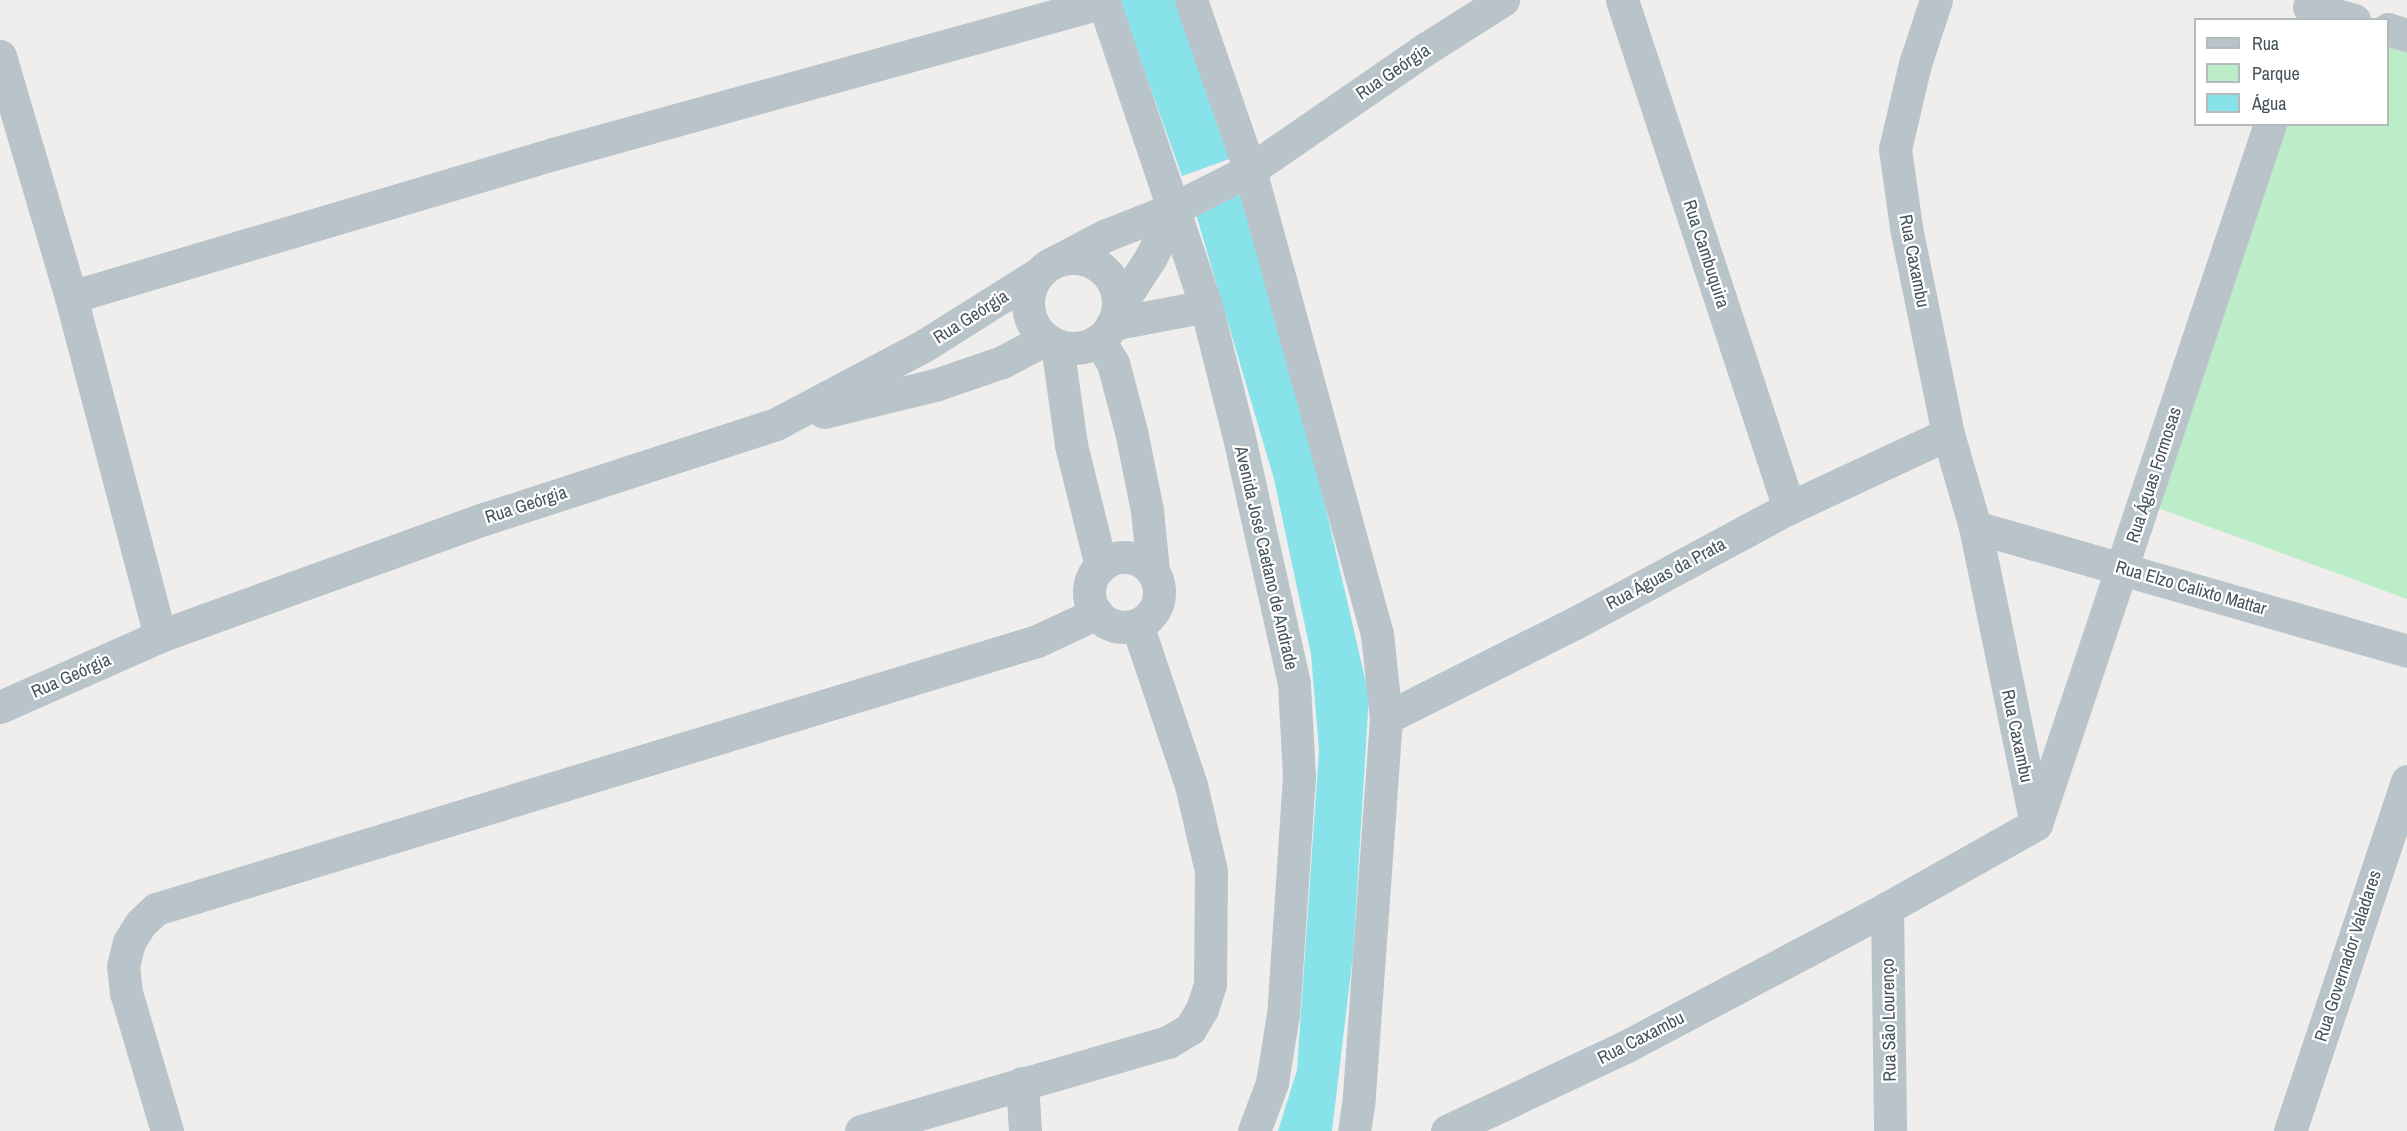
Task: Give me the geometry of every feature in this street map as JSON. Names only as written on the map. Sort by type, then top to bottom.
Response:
[{"type":"street","points":[[1191,0],[1250,170],[1377,634],[1386,718],[1358,1104],[1354,1131]]},
{"type":"street","name":"Rua Geórgia","points":[[0,707],[160,636],[484,519],[776,424],[925,345],[1048,267],[1104,236],[1175,208],[1250,170],[1427,48],[1503,0]]},
{"type":"street","name":"Rua Cambuquira","points":[[1622,0],[1789,508]]},
{"type":"street","name":"Rua Caxambu","points":[[1447,1131],[1625,1047],[1887,909],[2036,824],[1975,527],[1948,434],[1906,227],[1894,149],[1915,64],[1936,0]]},
{"type":"street","points":[[70,297],[553,154],[1103,1]]},
{"type":"street","name":"Avenida José Caetano de Andrade","points":[[1103,1],[1175,208],[1206,306],[1294,684],[1299,776],[1283,1014],[1272,1083],[1254,1131]]},
{"type":"street","points":[[2308,9],[2346,18]]},
{"type":"street","points":[[2389,29],[2407,34]]},
{"type":"street","points":[[0,56],[70,297],[160,636]]},
{"type":"street","name":"Rua Águas Formosas","points":[[2036,824],[2269,126]]},
{"type":"street","points":[[1153,572],[1134,558],[1111,560],[1101,566],[1093,576],[1089,589],[1090,602],[1096,613],[1114,626],[1137,625],[1156,609],[1160,596],[1159,583],[1153,572],[1147,510],[1131,430],[1113,363],[1110,324],[1115,287],[1102,268],[1089,261],[1075,258],[1048,267],[1030,288],[1028,309],[1036,329],[1052,342],[1079,347],[1110,324],[1151,257],[1175,208]]},
{"type":"street","points":[[1110,324],[1206,306]]},
{"type":"street","points":[[776,424],[935,385],[1052,342]]},
{"type":"street","points":[[1052,342],[1071,445],[1101,566]]},
{"type":"street","name":"Rua Águas da Prata","points":[[1386,718],[1575,623],[1789,508],[1948,434]]},
{"type":"street","name":"Rua Elzo Calixto Mattar","points":[[1975,527],[2407,651]]},
{"type":"street","points":[[167,1131],[126,993],[123,966],[129,942],[141,923],[156,909],[1037,641],[1096,613]]},
{"type":"street","points":[[861,1131],[1168,1041],[1190,1029],[1202,1009],[1210,984],[1211,871],[1191,785],[1137,625]]},
{"type":"street","name":"Rua Governador Valadares","points":[[2290,1131],[2407,781]]},
{"type":"street","name":"Rua São Lourenço","points":[[1887,909],[1890,1131]]},
{"type":"street","points":[[1022,1083],[1025,1131]]},
{"type":"green space","points":[[2389,31],[2407,37],[2407,599],[2144,503],[2262,126],[2389,126]]},
{"type":"water","points":[[1119,0],[1175,0],[1232,158],[1182,176]]},
{"type":"water","points":[[1242,187],[1317,470],[1369,696],[1353,955],[1332,1131],[1278,1131],[1297,1070],[1319,750],[1311,654],[1274,479],[1193,204]]}]
